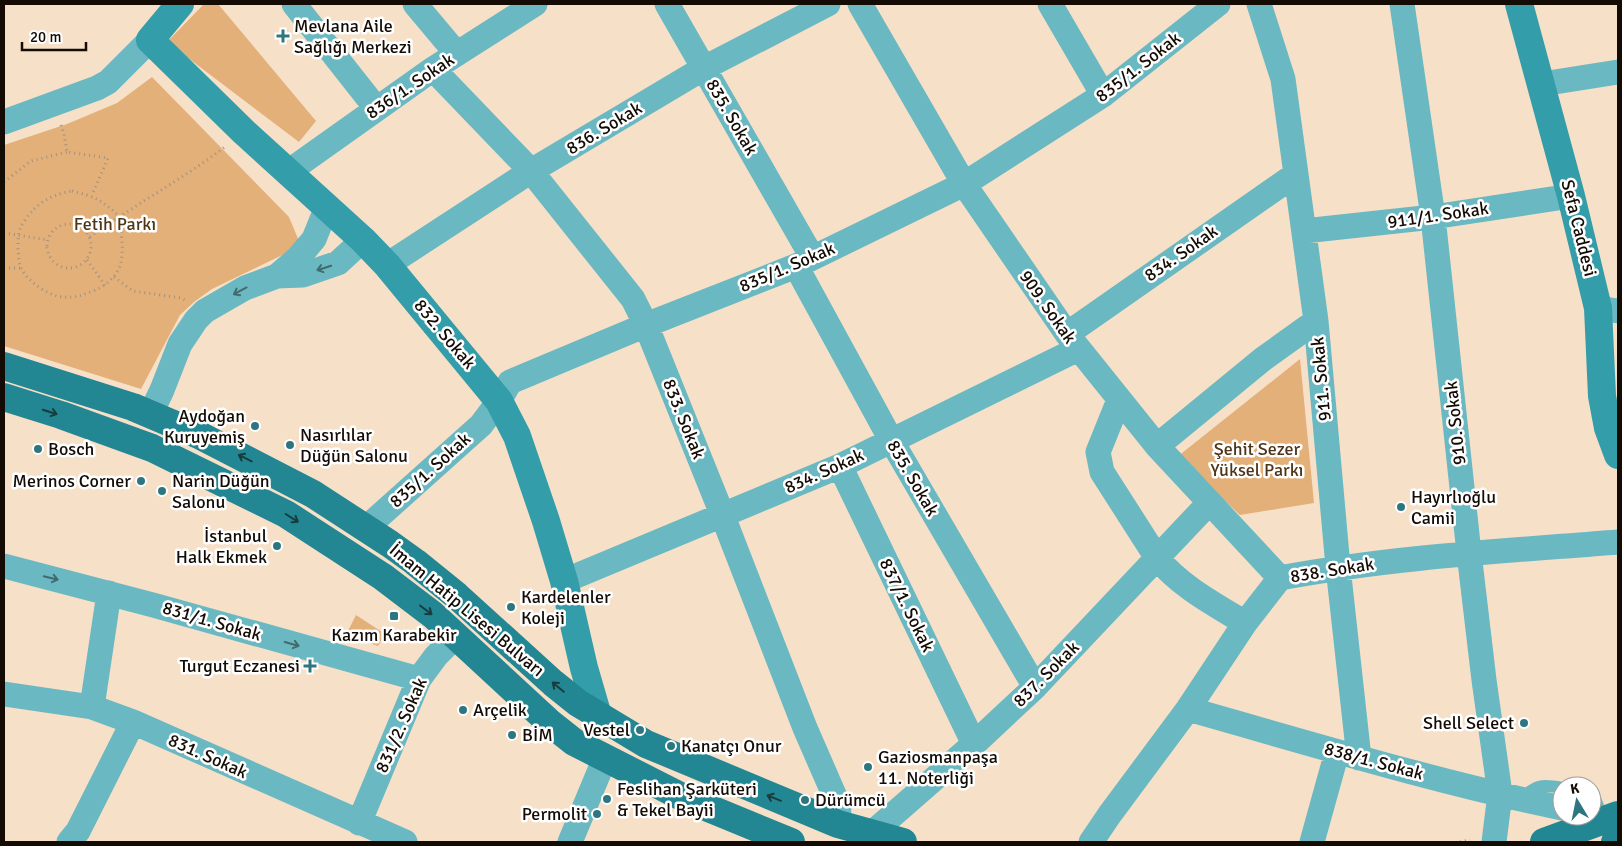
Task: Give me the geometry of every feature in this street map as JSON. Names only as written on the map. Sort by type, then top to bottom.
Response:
[{"type":"main road","name":"İmam Hatip Lisesi Bulvarı","points":[[4,366],[114,401],[160,419],[222,447],[313,494],[414,562],[456,596],[553,683],[598,716],[646,744],[838,824],[903,842]]},
{"type":"main road","name":"İmam Hatip Lisesi Bulvarı","points":[[4,397],[61,415],[171,456],[286,514],[383,577],[433,615],[550,723],[574,742],[684,798],[791,842]]},
{"type":"main road","points":[[160,419],[169,437],[171,456]]},
{"type":"main road","points":[[1544,842],[1608,820]]},
{"type":"street","points":[[4,122],[53,106],[108,82],[150,40],[180,4]]},
{"type":"street","points":[[294,4],[376,108]]},
{"type":"street","points":[[415,4],[457,54]]},
{"type":"street","name":"836/1. Sokak","points":[[288,172],[433,69],[535,4]]},
{"type":"street","name":"835. Sokak","points":[[667,4],[704,68],[804,262],[892,440],[1035,688]]},
{"type":"street","name":"836. Sokak","points":[[387,265],[531,171],[704,68],[828,4]]},
{"type":"street","name":"909. Sokak","points":[[860,4],[964,184],[1072,342],[1157,446],[1280,578]]},
{"type":"street","points":[[1050,4],[1103,95]]},
{"type":"street","name":"835/1. Sokak","points":[[366,528],[480,425],[500,401],[510,382],[646,324],[804,262],[964,184],[1103,95],[1218,4]]},
{"type":"street","name":"911. Sokak","points":[[1259,4],[1283,79],[1316,321],[1338,567],[1348,755],[1312,842]]},
{"type":"street","name":"910. Sokak","points":[[1402,4],[1433,217],[1484,680],[1510,797],[1494,842]]},
{"type":"street","name":"Sefa Caddesi","points":[[1520,4],[1571,196],[1608,309],[1602,396],[1608,428],[1618,455]]},
{"type":"street","name":"832. Sokak","points":[[150,40],[244,132],[363,240],[387,265],[500,401],[518,436],[546,521],[564,581],[584,668],[598,716]]},
{"type":"street","name":"833. Sokak","points":[[433,69],[531,171],[632,299],[646,324],[805,728],[838,806],[838,824]]},
{"type":"street","points":[[1542,84],[1618,72]]},
{"type":"street","name":"834. Sokak","points":[[564,581],[840,466],[892,440],[1072,342],[1296,174]]},
{"type":"street","name":"911/1. Sokak","points":[[1304,231],[1433,217],[1571,196]]},
{"type":"street","points":[[277,276],[298,258],[314,239],[327,207]]},
{"type":"street","points":[[160,419],[176,397],[199,338],[205,312],[245,288],[277,276],[303,275],[338,264],[363,240]]},
{"type":"street","points":[[1157,446],[1263,359],[1316,321]]},
{"type":"street","points":[[1119,400],[1098,452],[1102,472],[1157,558],[1167,570],[1185,586],[1245,623]]},
{"type":"street","name":"837/1. Sokak","points":[[840,466],[974,744]]},
{"type":"street","name":"837. Sokak","points":[[871,834],[1035,688],[1209,503]]},
{"type":"street","name":"838. Sokak","points":[[1092,842],[1110,814],[1188,709],[1245,623],[1280,578],[1338,567],[1469,553],[1618,542]]},
{"type":"street","name":"831/1. Sokak","points":[[4,566],[109,593],[418,679]]},
{"type":"street","points":[[92,707],[109,593]]},
{"type":"street","name":"831/2. Sokak","points":[[359,823],[418,679],[436,656],[456,636]]},
{"type":"street","name":"831. Sokak","points":[[4,694],[92,707],[133,722],[405,842]]},
{"type":"street","name":"838/1. Sokak","points":[[1188,709],[1348,755],[1510,797],[1552,806]]},
{"type":"street","points":[[69,842],[78,830],[133,722]]},
{"type":"street","points":[[570,842],[605,758]]},
{"type":"lane","points":[[1510,797],[1536,786],[1552,786]]},
{"type":"path","points":[[53,106],[64,134],[67,152]]},
{"type":"path","points":[[90,237],[119,216],[205,162],[244,132]]},
{"type":"path","points":[[4,182],[31,161],[67,152],[108,158],[92,195]]},
{"type":"path","points":[[72,191],[92,195],[119,216],[122,245],[121,263],[114,277],[105,285],[80,296],[62,297],[46,291],[34,283],[21,268],[18,236],[20,227],[28,216],[50,196],[72,191]]},
{"type":"path","points":[[63,224],[75,224],[85,229],[90,237],[92,250],[87,260],[80,266],[62,267],[51,258],[48,252],[48,240],[54,230],[63,224]]},
{"type":"path","points":[[4,233],[48,240]]},
{"type":"path","points":[[87,260],[105,285]]},
{"type":"path","points":[[4,268],[21,268]]},
{"type":"path","points":[[114,277],[134,291],[181,298],[205,312]]},
{"type":"path","points":[[1460,842],[1470,840]]},
{"type":"green space","points":[[204,4],[218,4],[316,121],[299,142],[167,42]]},
{"type":"green space","name":"Fetih Parkı","points":[[152,77],[289,217],[301,246],[212,289],[194,302],[180,315],[141,389],[4,346],[4,145],[67,124],[117,103]]},
{"type":"green space","name":"Şehit Sezer Yüksel Parkı","points":[[1300,359],[1314,503],[1240,515],[1177,457]]},
{"type":"green space","points":[[356,615],[385,634],[378,646],[346,635]]},
{"type":"place","name":"Mevlana Aile Sağlığı Merkezi","points":[[283,36]]},
{"type":"place","name":"Aydoğan Kuruyemiş","points":[[255,426]]},
{"type":"place","name":"Nasırlılar Düğün Salonu","points":[[290,445]]},
{"type":"place","name":"Bosch","points":[[38,449]]},
{"type":"place","name":"Merinos Corner","points":[[141,481]]},
{"type":"place","name":"Narin Düğün Salonu","points":[[162,491]]},
{"type":"place","name":"Hayırlıoğlu Camii","points":[[1401,507]]},
{"type":"place","name":"İstanbul Halk Ekmek","points":[[277,546]]},
{"type":"place","name":"Kardelenler Koleji","points":[[511,607]]},
{"type":"place","name":"Kazım Karabekir","points":[[394,616]]},
{"type":"place","name":"Turgut Eczanesi","points":[[310,666]]},
{"type":"place","name":"Arçelik","points":[[463,710]]},
{"type":"place","name":"Shell Select","points":[[1524,723]]},
{"type":"place","name":"Vestel","points":[[640,730]]},
{"type":"place","name":"BİM","points":[[512,735]]},
{"type":"place","name":"Kanatçı Onur","points":[[671,746]]},
{"type":"place","name":"Gaziosmanpaşa 11. Noterliği","points":[[868,767]]},
{"type":"place","name":"Feslihan Şarküteri & Tekel Bayii","points":[[607,799]]},
{"type":"place","name":"Dürümcü","points":[[805,800]]},
{"type":"place","name":"Permolit","points":[[597,814]]}]
